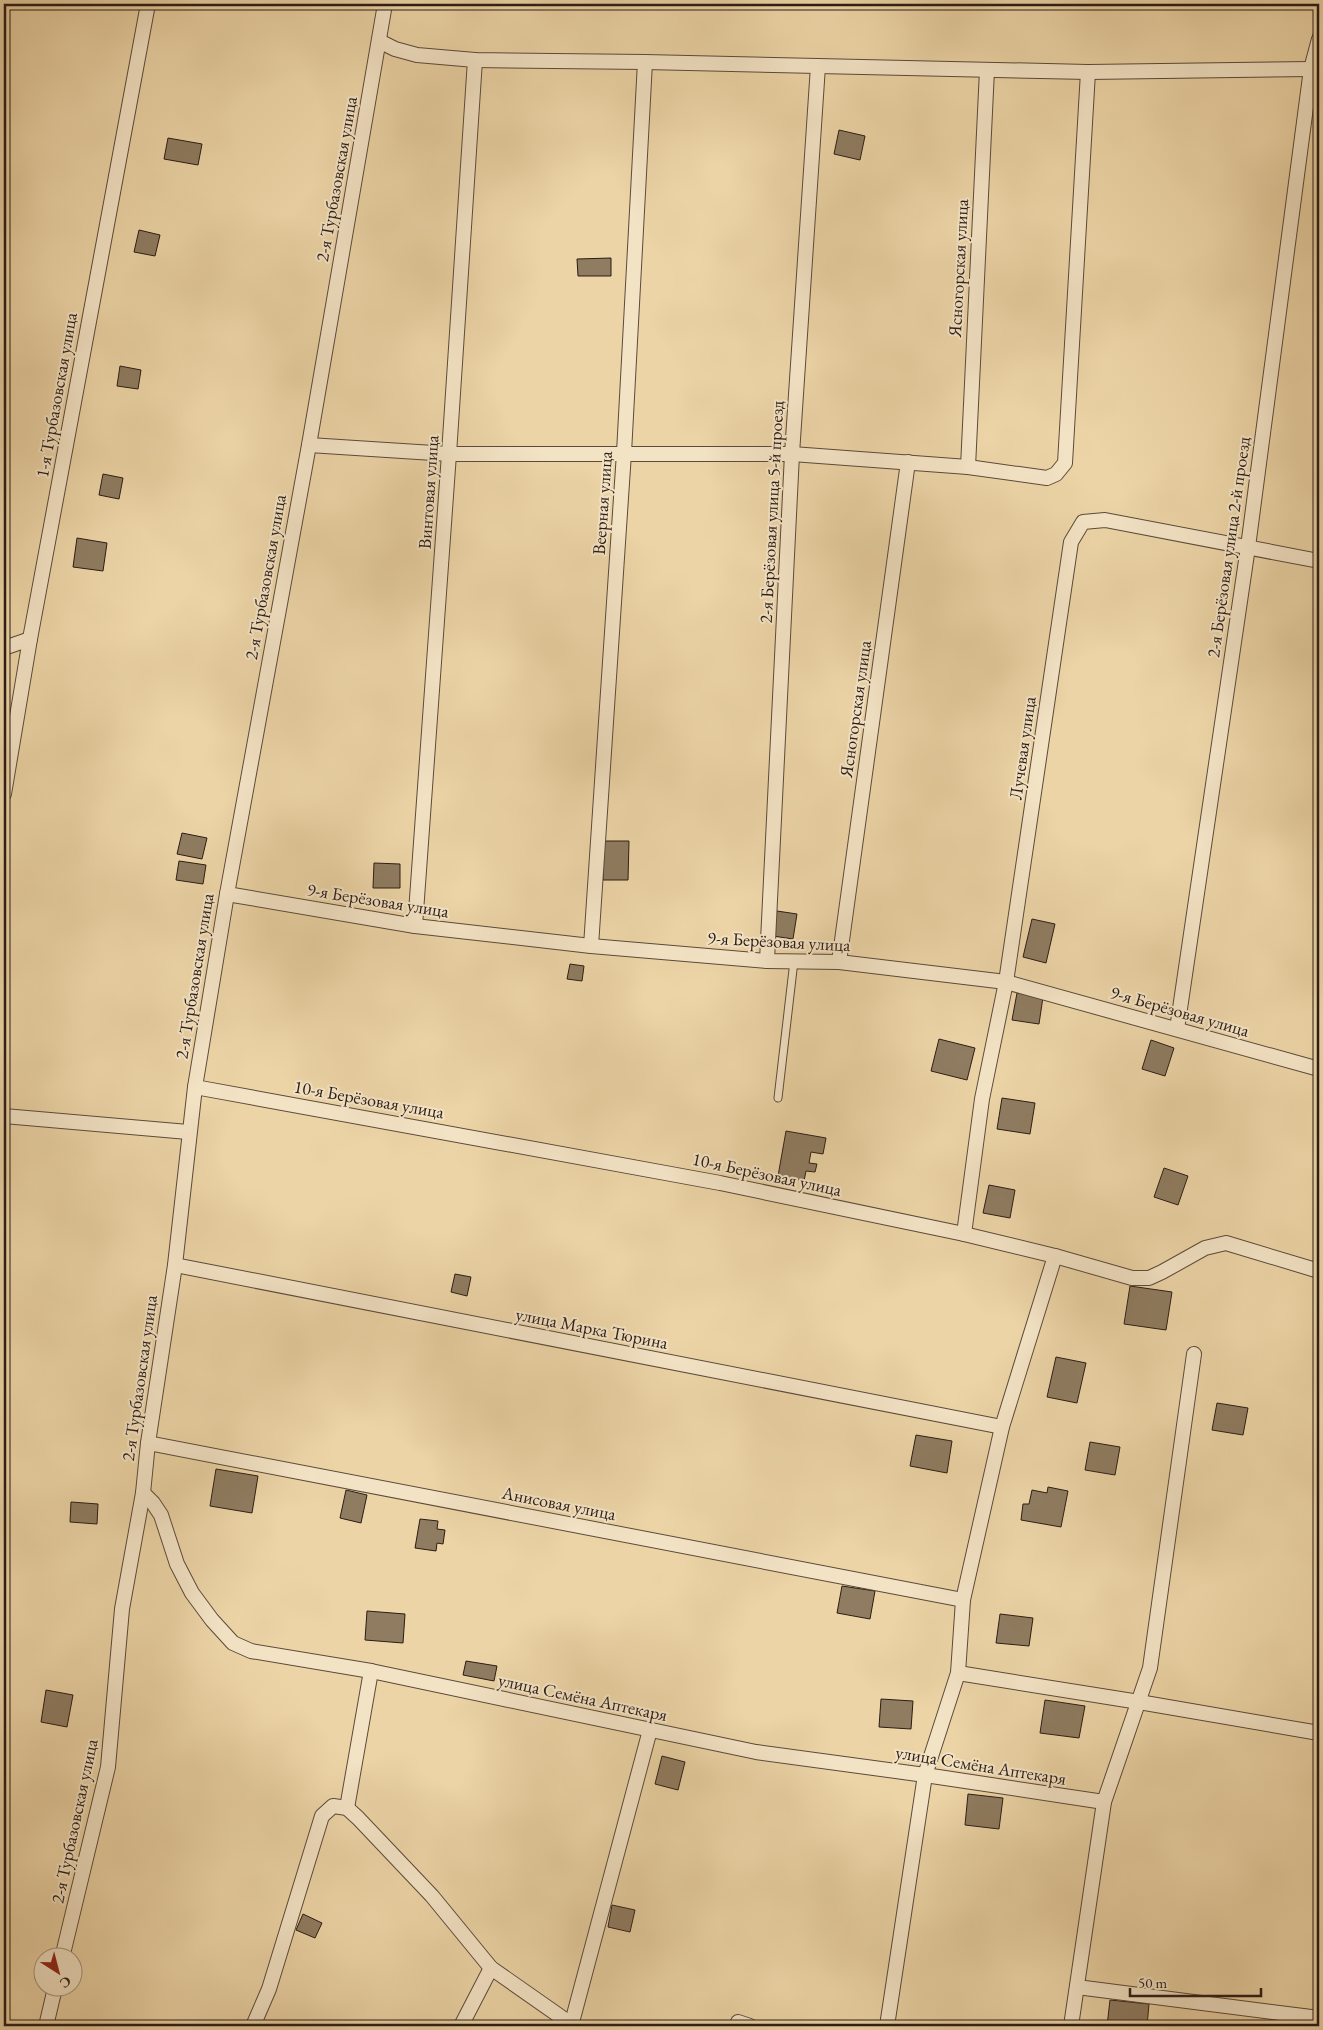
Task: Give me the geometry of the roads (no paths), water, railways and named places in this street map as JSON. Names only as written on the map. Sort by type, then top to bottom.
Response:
[{"type":"street","name":"1-я Турбазовская улица","points":[[4,794],[30,639],[148,4]]},
{"type":"street","name":"2-я Турбазовская улица","points":[[64,1948],[108,1767],[122,1609],[143,1493],[148,1443],[174,1265],[188,1132],[195,1087],[227,894],[385,4]]},
{"type":"street","name":"2-я Берёзовая улица 2-й проезд","points":[[1177,1029],[1248,547],[1310,69],[1319,39]]},
{"type":"street","points":[[379,41],[395,49],[417,55],[475,60],[1088,72],[1310,69]]},
{"type":"street","name":"Винтовая улица","points":[[415,926],[475,60]]},
{"type":"street","name":"Веерная улица","points":[[591,946],[624,453],[645,62]]},
{"type":"street","name":"2-я Берёзовая улица 5-й проезд","points":[[766,960],[792,454],[818,66]]},
{"type":"street","name":"Ясногорская улица","points":[[968,467],[987,70]]},
{"type":"street","points":[[308,445],[449,454],[792,454],[968,467],[1047,478],[1056,474],[1065,463],[1088,72]]},
{"type":"street","name":"Ясногорская улица","points":[[839,962],[908,462]]},
{"type":"street","name":"Лучевая улица","points":[[964,1234],[982,1099],[1006,982],[1071,542],[1083,522],[1105,520],[1248,547]]},
{"type":"street","points":[[1248,547],[1319,560]]},
{"type":"street","points":[[4,648],[30,639]]},
{"type":"street","name":"9-я Берёзовая улица","points":[[227,894],[415,926],[591,946],[766,960],[839,962],[1006,982],[1319,1069]]},
{"type":"street","name":"10-я Берёзовая улица","points":[[195,1087],[720,1182],[964,1234],[1055,1256],[1132,1278],[1149,1278],[1205,1248],[1226,1243],[1319,1271]]},
{"type":"street","points":[[4,1116],[188,1132]]},
{"type":"street","points":[[887,2026],[925,1775],[958,1673],[963,1600],[1002,1427],[1055,1256]]},
{"type":"street","name":"улица Марка Тюрина","points":[[174,1265],[1002,1427]]},
{"type":"street","points":[[1071,2026],[1104,1802],[1150,1668],[1194,1354]]},
{"type":"street","name":"Анисовая улица","points":[[148,1443],[963,1600]]},
{"type":"street","name":"улица Семёна Аптекаря","points":[[143,1493],[161,1515],[177,1564],[192,1593],[212,1620],[233,1642],[251,1651],[371,1671],[756,1752],[1104,1802]]},
{"type":"street","points":[[347,1808],[371,1671]]},
{"type":"street","points":[[958,1673],[1319,1733]]},
{"type":"street","points":[[253,2026],[269,1989],[322,1816],[333,1806],[347,1808],[432,1896],[491,1968],[571,2025],[650,1730]]},
{"type":"street","points":[[461,2026],[491,1968]]},
{"type":"street","points":[[1076,1987],[1319,2018]]},
{"type":"street","points":[[46,2026],[53,1998]]},
{"type":"lane","points":[[778,1098],[794,961]]}]
